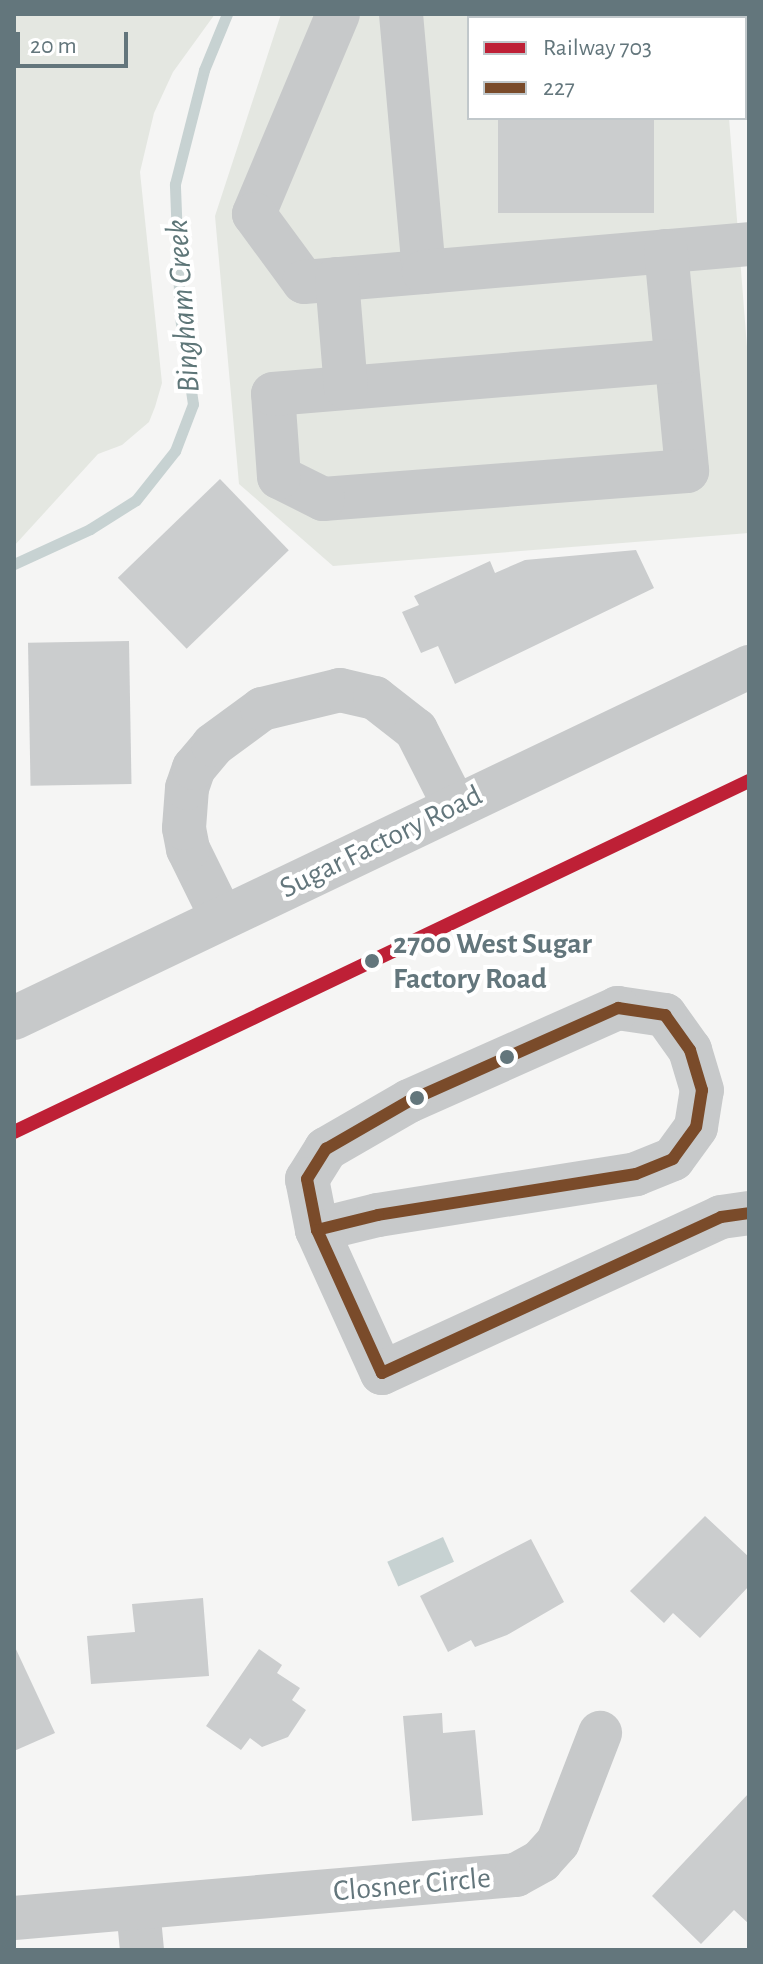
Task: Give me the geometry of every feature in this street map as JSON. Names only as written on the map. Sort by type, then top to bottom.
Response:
[{"type":"street","points":[[338,14],[254,214],[304,282],[749,244]]},
{"type":"street","points":[[401,14],[424,272]]},
{"type":"street","points":[[666,251],[687,471],[323,499],[279,477],[273,394],[676,361]]},
{"type":"street","points":[[337,279],[346,388]]},
{"type":"street","name":"Sugar Factory Road","points":[[14,1018],[749,667]]},
{"type":"street","points":[[222,918],[188,849],[187,788],[194,768],[213,745],[262,709],[340,690],[375,698],[416,730],[455,807]]},
{"type":"street","points":[[317,1230],[378,1215],[636,1174],[673,1159],[696,1127],[702,1090],[690,1050],[665,1015],[618,1008],[409,1101],[326,1149],[307,1179],[317,1230],[382,1373],[721,1217],[749,1213]]},
{"type":"street","name":"Closner Circle","points":[[14,1918],[516,1875],[541,1861],[558,1842],[600,1733]]},
{"type":"street","points":[[138,1908],[142,1950]]},
{"type":"shaded area","points":[[14,14],[215,14],[173,72],[154,113],[140,172],[162,383],[155,407],[149,422],[122,445],[98,454],[14,546]]},
{"type":"shaded area","points":[[281,14],[721,14],[467,16],[467,120],[729,120],[749,372],[749,533],[333,566],[239,484],[215,216]]},
{"type":"shaded area","points":[[443,1537],[454,1562],[398,1586],[387,1562]]},
{"type":"building","points":[[498,120],[654,120],[654,213],[498,213]]},
{"type":"building","points":[[220,479],[289,550],[187,649],[118,578]]},
{"type":"building","points":[[636,550],[654,588],[455,684],[438,646],[421,653],[402,612],[419,605],[414,596],[490,561],[495,573],[525,560]]},
{"type":"building","points":[[129,641],[131,784],[31,786],[28,643]]},
{"type":"building","points":[[705,1516],[749,1557],[749,1586],[700,1638],[673,1613],[664,1623],[630,1591]]},
{"type":"building","points":[[531,1539],[564,1602],[507,1635],[475,1647],[471,1640],[448,1652],[420,1596]]},
{"type":"building","points":[[203,1598],[209,1676],[91,1684],[87,1636],[135,1632],[132,1604]]},
{"type":"building","points":[[14,1645],[55,1733],[14,1751]]},
{"type":"building","points":[[259,1649],[282,1665],[277,1673],[300,1688],[292,1700],[306,1710],[288,1737],[262,1747],[250,1738],[241,1750],[206,1726]]},
{"type":"building","points":[[442,1713],[443,1733],[475,1730],[483,1815],[412,1821],[403,1716]]},
{"type":"building","points":[[749,1793],[749,1924],[734,1910],[701,1944],[652,1896]]},
{"type":"waterway","name":"Bingham Creek","points":[[14,564],[90,529],[136,500],[175,451],[193,404],[180,317],[175,184],[204,70],[227,14]]},
{"type":"rail line","name":"703","points":[[14,1132],[749,781]]},
{"type":"transit line","name":"227","points":[[618,1008],[665,1015],[690,1050],[702,1090],[696,1127],[673,1159],[636,1174],[378,1215],[317,1230],[307,1179],[326,1149],[409,1101],[618,1008]]},
{"type":"transit line","name":"227","points":[[382,1373],[721,1217],[749,1213]]},
{"type":"transit line","name":"227","points":[[317,1230],[382,1373]]},
{"type":"place","name":"2700 West Sugar Factory Road","points":[[372,961]]}]
